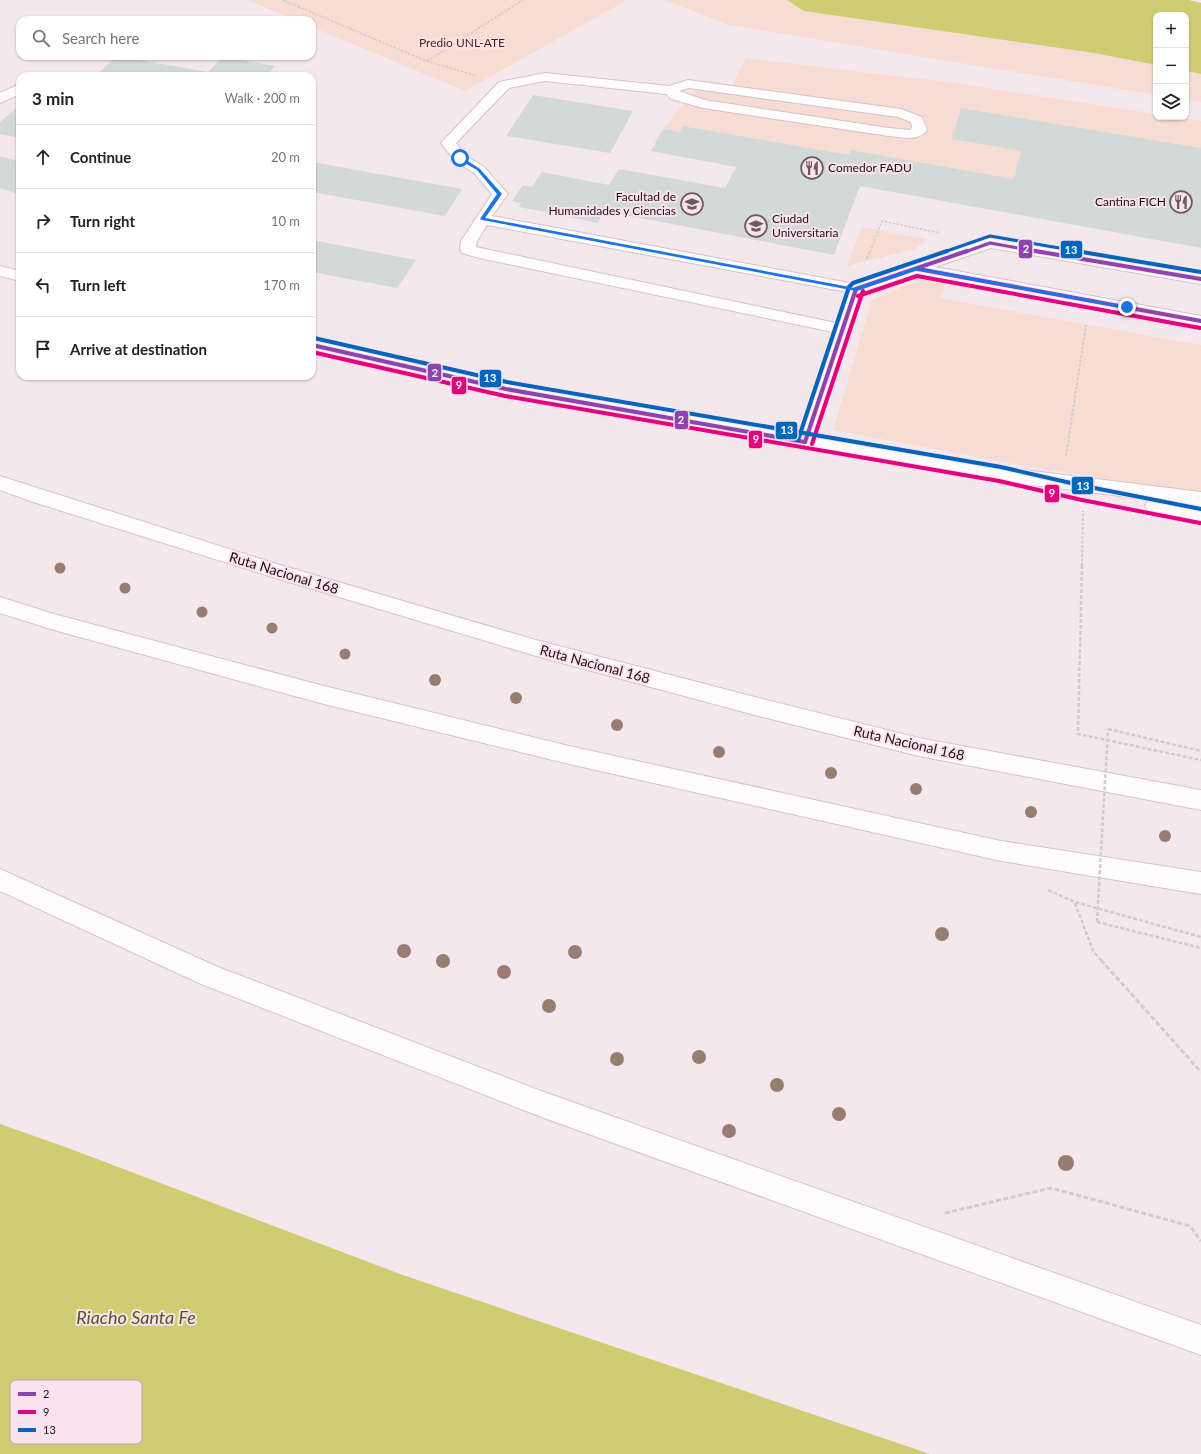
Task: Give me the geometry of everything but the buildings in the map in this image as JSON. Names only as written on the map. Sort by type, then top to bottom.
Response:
[{"type":"main road","points":[[670,90],[676,96],[703,104],[889,132],[911,134],[920,130],[917,120],[901,113],[688,84],[670,90],[545,77],[504,85],[448,143],[460,158],[479,170],[500,194],[482,219],[469,241],[468,250],[842,329]]},
{"type":"main road","points":[[0,86],[16,87]]},
{"type":"main road","points":[[0,100],[16,90]]},
{"type":"main road","points":[[482,219],[856,289],[990,243],[1201,279]]},
{"type":"main road","points":[[917,269],[1201,321]]},
{"type":"main road","points":[[0,271],[16,275]]},
{"type":"main road","points":[[805,442],[856,289]]},
{"type":"main road","points":[[316,346],[506,389],[805,442],[1084,488],[1201,516]]},
{"type":"main road","points":[[0,476],[40,497]]},
{"type":"main road","name":"Ruta Nacional 168","points":[[0,483],[268,569],[529,646],[744,703],[919,747],[1201,800]]},
{"type":"main road","points":[[1084,488],[1201,499]]},
{"type":"main road","points":[[0,605],[54,622],[320,694],[568,756],[1001,852],[1201,883]]},
{"type":"main road","points":[[0,880],[210,976],[544,1105],[1201,1340]]},
{"type":"path","points":[[283,0],[426,61],[504,85]]},
{"type":"path","points":[[426,61],[523,0]]},
{"type":"path","points":[[856,289],[882,221],[990,243]]},
{"type":"path","points":[[1087,320],[1064,468],[1086,469],[1084,488],[1078,734],[1201,760]]},
{"type":"path","points":[[1201,751],[1108,729],[1097,922],[1201,948]]},
{"type":"path","points":[[1201,937],[1075,902],[1093,951],[1201,1072]]},
{"type":"path","points":[[939,1214],[1051,1188],[1190,1226],[1201,1241]]},
{"type":"green space","name":"Predio UNL-ATE","points":[[248,0],[627,0],[465,91],[316,29],[316,16],[286,16]]},
{"type":"green space","points":[[664,0],[787,0],[804,11],[1094,53],[1153,64],[1153,95],[729,25]]},
{"type":"green space","points":[[746,58],[955,83],[1153,114],[1153,120],[1189,119],[1201,121],[1201,148],[961,108],[952,139],[1021,151],[1014,179],[851,150],[849,155],[683,126],[680,132],[663,129],[703,80],[732,85]]},
{"type":"green space","points":[[1189,72],[1201,74],[1201,102],[1189,100]]},
{"type":"green space","points":[[862,227],[927,239],[915,249],[847,266]]},
{"type":"green space","points":[[931,275],[948,278],[940,298],[1201,345],[1201,494],[1014,464],[833,430],[872,300]]},
{"type":"water","points":[[787,0],[1189,0],[1201,3],[1201,74],[1189,72],[1189,12],[1153,12],[1153,64],[1094,53],[804,11]]},
{"type":"water","name":"Riacho Santa Fe","points":[[0,1124],[68,1148],[400,1274],[930,1454],[0,1454]]},
{"type":"transit line","name":"13","points":[[798,440],[849,287],[853,283],[990,236],[1201,272]]},
{"type":"transit line","name":"2","points":[[856,289],[990,243],[1201,279]]},
{"type":"transit line","name":"2","points":[[918,269],[1201,321]]},
{"type":"transit line","name":"9","points":[[858,296],[917,276],[1200,328]]},
{"type":"transit line","name":"2","points":[[805,442],[856,289]]},
{"type":"transit line","name":"9","points":[[812,444],[863,291]]},
{"type":"transit line","name":"13","points":[[316,338],[507,382],[1001,467],[1084,486],[1201,509]]},
{"type":"transit line","name":"2","points":[[316,346],[506,389],[805,442]]},
{"type":"transit line","name":"9","points":[[316,353],[505,396],[999,481],[1082,500],[1200,523]]},
{"type":"place","name":"Comedor FADU","points":[[812,168]]},
{"type":"place","name":"Cantina FICH","points":[[1181,202]]},
{"type":"place","name":"Facultad de Humanidades y Ciencias","points":[[692,204]]},
{"type":"place","name":"Ciudad Universitaria","points":[[756,226]]},
{"type":"route","points":[[460,158],[479,170],[500,194],[482,219],[856,289],[917,269],[1127,307]]}]
